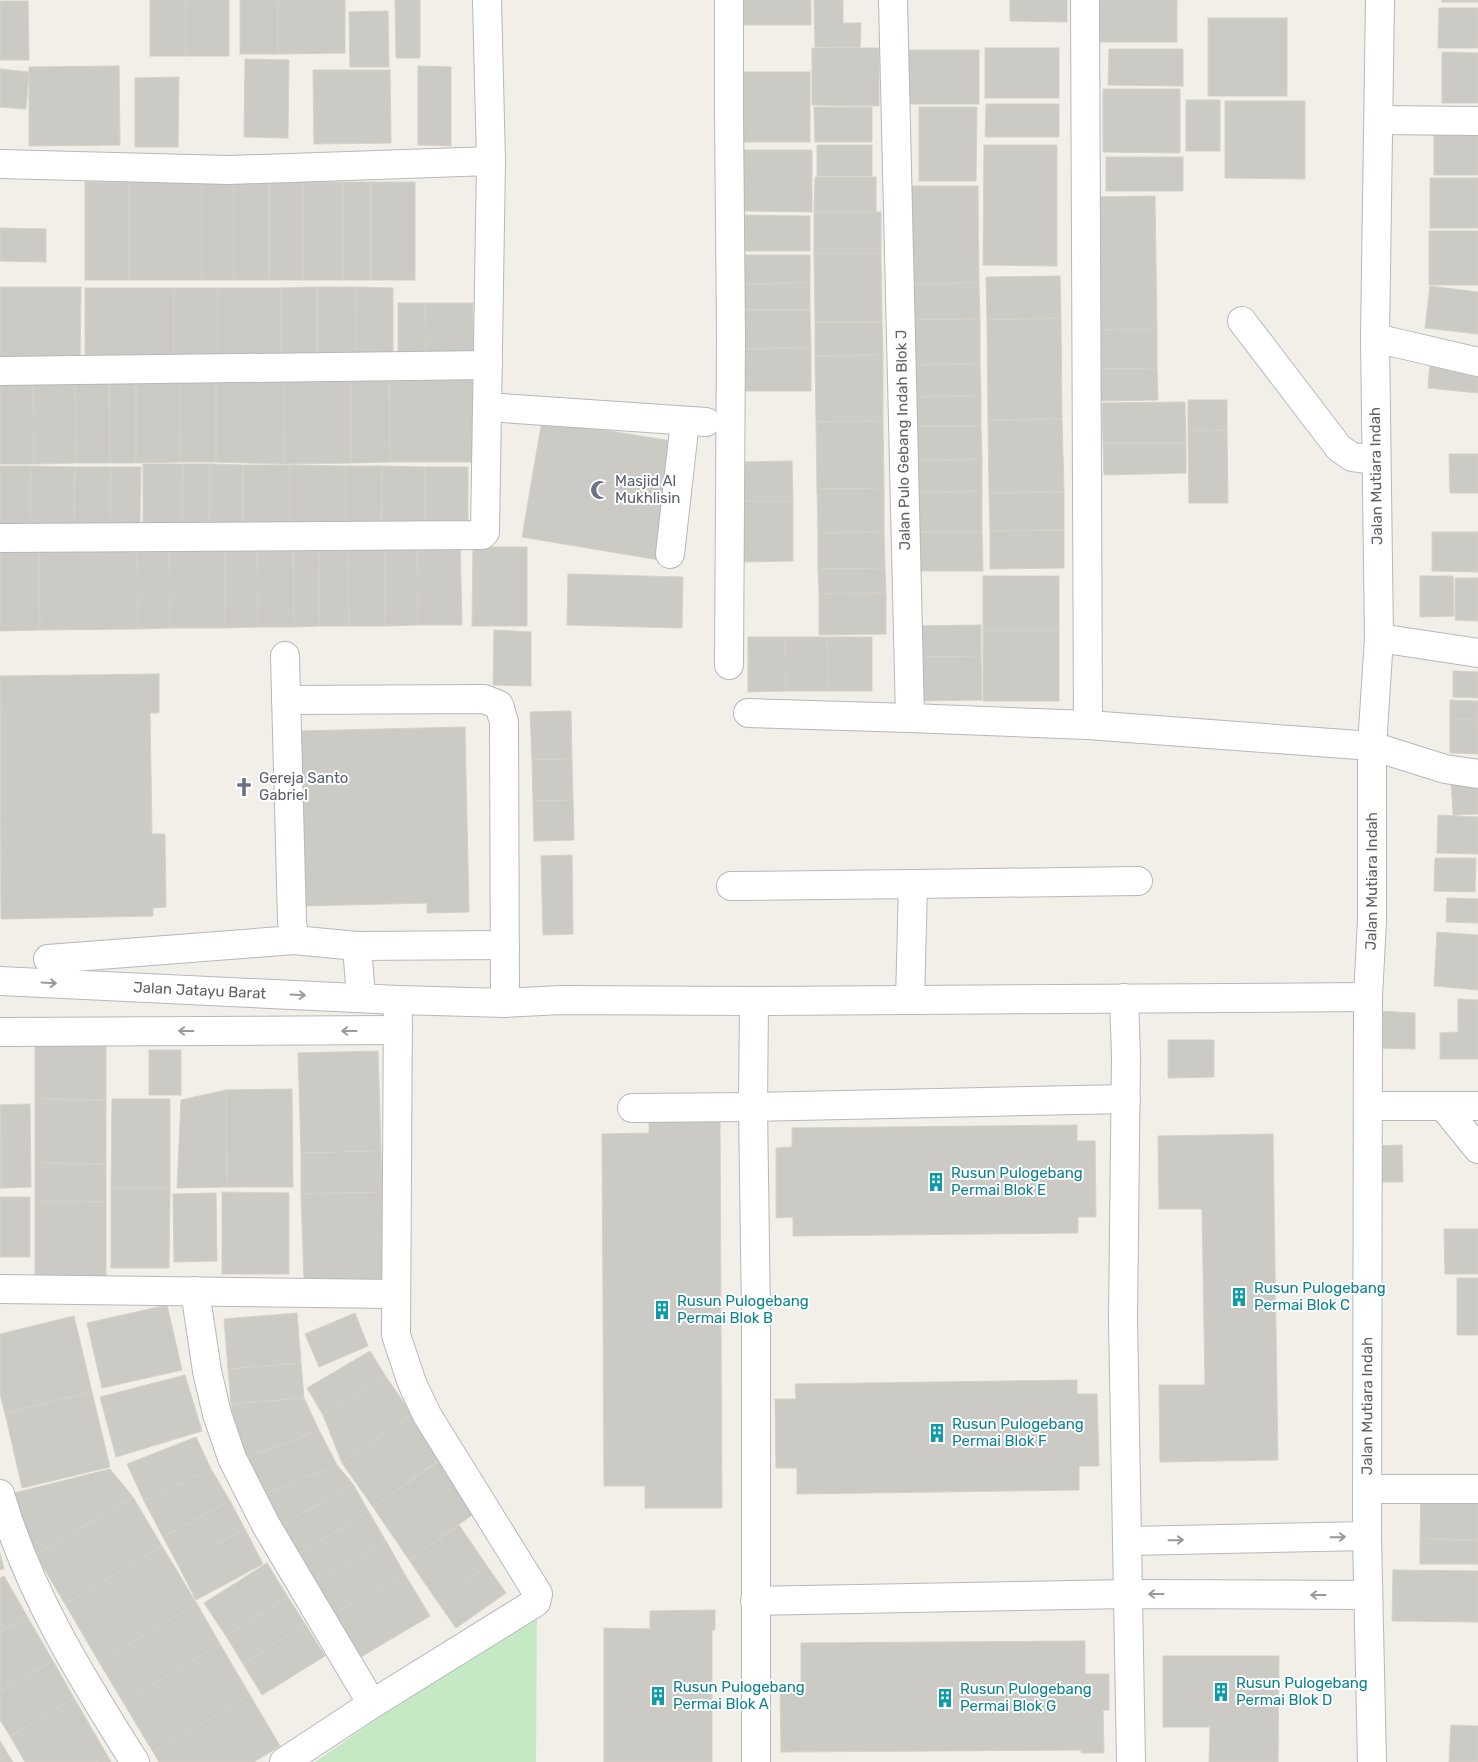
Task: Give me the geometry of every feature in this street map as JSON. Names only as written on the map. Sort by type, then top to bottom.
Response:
[{"type":"street","points":[[0,538],[482,535],[485,532],[491,161],[487,0]]},
{"type":"street","points":[[729,0],[731,337],[729,665]]},
{"type":"street","name":"Jalan Pulo Gebang Indah Blok J","points":[[893,0],[910,718]]},
{"type":"street","points":[[1085,0],[1088,725]]},
{"type":"street","name":"Jalan Mutiara Indah","points":[[1372,1762],[1367,1595],[1368,997],[1372,920],[1372,746],[1379,638],[1375,338],[1380,0]]},
{"type":"street","points":[[1379,120],[1478,121]]},
{"type":"street","points":[[0,164],[229,170],[491,161]]},
{"type":"street","points":[[1242,321],[1339,448],[1352,457],[1376,460]]},
{"type":"street","points":[[1375,338],[1478,362]]},
{"type":"street","points":[[0,371],[488,365]]},
{"type":"street","points":[[487,407],[696,421],[670,554]]},
{"type":"street","points":[[1379,638],[1478,654]]},
{"type":"street","points":[[285,656],[294,940]]},
{"type":"street","points":[[286,700],[484,698],[499,706],[504,722],[506,1003]]},
{"type":"street","points":[[748,713],[1088,725],[1372,746],[1445,769],[1478,774]]},
{"type":"street","points":[[731,886],[1138,882]]},
{"type":"street","points":[[910,1000],[913,884]]},
{"type":"street","points":[[48,959],[294,940],[357,946],[505,945]]},
{"type":"street","points":[[357,946],[361,998]]},
{"type":"street","name":"Jalan Jatayu Barat","points":[[0,981],[398,1000],[506,1003],[561,1000],[754,1001],[1368,997]]},
{"type":"street","points":[[1124,998],[1126,1099],[1123,1319],[1131,1762]]},
{"type":"street","points":[[284,1762],[372,1704],[536,1602],[538,1594],[427,1415],[412,1383],[396,1336],[398,1000]]},
{"type":"street","points":[[754,1001],[756,1762]]},
{"type":"street","points":[[0,1032],[398,1030]]},
{"type":"street","points":[[632,1108],[1126,1099]]},
{"type":"street","points":[[1368,1106],[1478,1106]]},
{"type":"street","points":[[1443,1106],[1478,1149]]},
{"type":"street","points":[[0,1289],[396,1294]]},
{"type":"street","points":[[195,1291],[207,1371],[217,1414],[232,1458],[266,1526],[295,1577],[372,1704]]},
{"type":"street","points":[[1368,1489],[1478,1489]]},
{"type":"street","points":[[0,1494],[25,1565],[63,1643],[93,1696],[135,1762]]},
{"type":"street","points":[[1127,1540],[1367,1536]]},
{"type":"street","points":[[755,1601],[1128,1594],[1367,1595]]},
{"type":"green space","points":[[537,1607],[536,1762],[315,1762]]},
{"type":"building","points":[[150,0],[186,0],[186,56],[150,56]]},
{"type":"building","points":[[186,0],[229,0],[229,56],[186,56]]},
{"type":"building","points":[[240,0],[278,0],[278,54],[240,54]]},
{"type":"building","points":[[278,0],[345,0],[345,53],[278,54]]},
{"type":"building","points":[[395,0],[420,0],[420,58],[396,58]]},
{"type":"building","points":[[738,0],[811,0],[811,25],[738,25]]},
{"type":"building","points":[[814,0],[843,0],[843,23],[861,23],[860,48],[815,47]]},
{"type":"building","points":[[1010,0],[1067,0],[1067,22],[1010,21]]},
{"type":"building","points":[[1091,0],[1177,0],[1177,42],[1091,42]]},
{"type":"building","points":[[1442,0],[1478,0],[1478,2],[1442,2]]},
{"type":"building","points":[[0,1],[28,1],[29,60],[0,60]]},
{"type":"building","points":[[1439,8],[1478,8],[1478,48],[1438,48]]},
{"type":"building","points":[[388,11],[389,67],[350,67],[349,12]]},
{"type":"building","points":[[1208,18],[1287,18],[1287,96],[1208,96]]},
{"type":"building","points":[[812,48],[879,48],[879,106],[812,105]]},
{"type":"building","points":[[985,48],[1059,48],[1059,98],[985,98]]},
{"type":"building","points":[[1109,49],[1183,49],[1183,86],[1108,85]]},
{"type":"building","points":[[908,50],[979,50],[979,104],[908,104]]},
{"type":"building","points":[[1442,52],[1478,53],[1478,103],[1442,103]]},
{"type":"building","points":[[245,59],[289,60],[288,138],[244,137]]},
{"type":"building","points":[[119,66],[120,145],[29,146],[29,67]]},
{"type":"building","points":[[418,66],[451,67],[451,146],[418,145]]},
{"type":"building","points":[[0,69],[29,72],[26,109],[0,107]]},
{"type":"building","points":[[313,70],[390,70],[391,143],[314,144]]},
{"type":"building","points":[[732,72],[810,72],[810,142],[732,142]]},
{"type":"building","points":[[179,77],[178,147],[135,147],[135,78]]},
{"type":"building","points":[[1103,89],[1180,89],[1180,153],[1103,152]]},
{"type":"building","points":[[1186,100],[1220,100],[1220,151],[1186,151]]},
{"type":"building","points":[[1225,101],[1305,101],[1305,179],[1225,178]]},
{"type":"building","points":[[986,104],[1059,104],[1059,137],[985,137]]},
{"type":"building","points":[[814,107],[872,107],[872,142],[815,142]]},
{"type":"building","points":[[919,107],[977,107],[976,181],[919,181]]},
{"type":"building","points":[[1434,129],[1478,129],[1478,175],[1434,175]]},
{"type":"building","points":[[817,145],[872,145],[872,176],[817,176]]},
{"type":"building","points":[[984,145],[1057,145],[1057,266],[983,265]]},
{"type":"building","points":[[739,150],[812,150],[812,212],[739,211]]},
{"type":"building","points":[[1106,157],[1183,157],[1183,191],[1106,191]]},
{"type":"building","points":[[815,177],[876,177],[876,212],[814,212]]},
{"type":"building","points":[[1430,178],[1478,178],[1478,228],[1430,228]]},
{"type":"building","points":[[85,182],[129,182],[129,280],[85,280]]},
{"type":"building","points":[[129,182],[202,182],[202,280],[129,280]]},
{"type":"building","points":[[202,182],[234,182],[234,280],[202,280]]},
{"type":"building","points":[[234,182],[269,182],[269,280],[234,280]]},
{"type":"building","points":[[269,182],[303,182],[303,280],[269,280]]},
{"type":"building","points":[[303,182],[343,182],[343,280],[303,280]]},
{"type":"building","points":[[343,182],[371,182],[371,280],[343,280]]},
{"type":"building","points":[[371,182],[415,182],[415,280],[371,280]]},
{"type":"building","points":[[901,186],[978,186],[979,283],[902,284]]},
{"type":"building","points":[[1155,196],[1157,329],[1095,330],[1093,197]]},
{"type":"building","points":[[814,212],[881,212],[881,253],[814,253]]},
{"type":"building","points":[[745,215],[810,216],[810,251],[745,251]]},
{"type":"building","points":[[0,228],[46,229],[46,262],[0,261]]},
{"type":"building","points":[[1429,231],[1478,231],[1478,285],[1429,285]]},
{"type":"building","points":[[814,253],[881,253],[882,322],[815,322]]},
{"type":"building","points":[[742,255],[810,255],[810,283],[742,284]]},
{"type":"building","points":[[1060,276],[1061,318],[987,320],[986,277]]},
{"type":"building","points":[[810,283],[810,310],[742,310],[742,284]]},
{"type":"building","points":[[979,283],[980,319],[902,320],[902,284]]},
{"type":"building","points":[[1430,286],[1478,292],[1478,334],[1425,328]]},
{"type":"building","points":[[0,287],[81,287],[80,368],[0,367]]},
{"type":"building","points":[[317,287],[356,287],[357,361],[317,361]]},
{"type":"building","points":[[317,287],[317,361],[280,362],[280,288]]},
{"type":"building","points":[[356,287],[393,288],[393,361],[357,361]]},
{"type":"building","points":[[85,288],[174,288],[174,362],[85,362]]},
{"type":"building","points":[[174,288],[218,288],[218,361],[174,362]]},
{"type":"building","points":[[218,288],[280,288],[280,362],[218,361]]},
{"type":"building","points":[[398,303],[425,303],[426,361],[398,361]]},
{"type":"building","points":[[425,303],[473,303],[473,361],[426,361]]},
{"type":"building","points":[[742,310],[810,310],[811,348],[742,349]]},
{"type":"building","points":[[1061,318],[1062,419],[988,420],[987,320]]},
{"type":"building","points":[[980,319],[980,364],[903,365],[902,320]]},
{"type":"building","points":[[815,322],[882,322],[883,355],[815,356]]},
{"type":"building","points":[[1157,329],[1157,368],[1096,369],[1095,330]]},
{"type":"building","points":[[811,348],[811,391],[742,391],[742,349]]},
{"type":"building","points":[[883,355],[883,421],[816,422],[815,356]]},
{"type":"building","points":[[1430,363],[1478,368],[1478,393],[1428,388]]},
{"type":"building","points":[[980,364],[981,396],[903,397],[903,365]]},
{"type":"building","points":[[1157,368],[1158,400],[1096,401],[1096,369]]},
{"type":"building","points":[[472,374],[473,462],[390,462],[389,375]]},
{"type":"building","points":[[351,375],[351,463],[284,464],[283,376]]},
{"type":"building","points":[[351,375],[389,375],[390,462],[351,463]]},
{"type":"building","points":[[216,376],[216,462],[180,462],[179,377]]},
{"type":"building","points":[[216,376],[283,376],[284,464],[216,462]]},
{"type":"building","points":[[136,377],[136,463],[110,463],[109,378]]},
{"type":"building","points":[[136,377],[179,377],[180,462],[136,463]]},
{"type":"building","points":[[33,378],[34,464],[0,464],[0,379]]},
{"type":"building","points":[[33,378],[75,378],[76,463],[34,464]]},
{"type":"building","points":[[75,378],[109,378],[110,463],[76,463]]},
{"type":"building","points":[[981,396],[981,426],[904,426],[903,397]]},
{"type":"building","points":[[1188,400],[1227,400],[1227,430],[1188,431]]},
{"type":"building","points":[[1185,402],[1186,443],[1103,443],[1102,403]]},
{"type":"building","points":[[1062,419],[1064,492],[989,493],[988,420]]},
{"type":"building","name":"Masjid Al Mukhlisin","points":[[542,420],[678,442],[659,560],[522,537]]},
{"type":"building","points":[[883,421],[884,488],[817,489],[816,422]]},
{"type":"building","points":[[904,426],[981,426],[982,459],[904,461]]},
{"type":"building","points":[[1227,430],[1228,503],[1189,503],[1188,431]]},
{"type":"building","points":[[1103,443],[1186,443],[1186,473],[1104,475]]},
{"type":"building","points":[[1449,454],[1478,454],[1478,493],[1450,493]]},
{"type":"building","points":[[982,459],[982,491],[905,493],[904,461]]},
{"type":"building","points":[[792,461],[793,501],[744,501],[743,462]]},
{"type":"building","points":[[143,464],[183,464],[182,533],[143,532]]},
{"type":"building","points":[[183,464],[210,464],[209,533],[182,533]]},
{"type":"building","points":[[210,464],[243,465],[243,534],[209,533]]},
{"type":"building","points":[[243,465],[290,465],[290,534],[243,534]]},
{"type":"building","points":[[290,465],[346,466],[346,534],[290,534]]},
{"type":"building","points":[[0,466],[31,466],[30,524],[0,523]]},
{"type":"building","points":[[31,466],[75,467],[74,524],[30,524]]},
{"type":"building","points":[[346,466],[382,466],[381,535],[346,534]]},
{"type":"building","points":[[382,466],[425,467],[425,535],[381,535]]},
{"type":"building","points":[[75,467],[111,467],[110,525],[74,524]]},
{"type":"building","points":[[111,467],[141,467],[140,525],[110,525]]},
{"type":"building","points":[[425,467],[468,467],[468,536],[425,535]]},
{"type":"building","points":[[884,488],[884,532],[818,533],[817,489]]},
{"type":"building","points":[[982,491],[982,532],[907,532],[905,493]]},
{"type":"building","points":[[1064,492],[1064,530],[990,531],[989,493]]},
{"type":"building","points":[[744,501],[793,501],[793,561],[744,562]]},
{"type":"building","points":[[1064,530],[1064,568],[990,569],[990,531]]},
{"type":"building","points":[[884,532],[885,568],[818,569],[818,533]]},
{"type":"building","points":[[907,532],[982,532],[983,571],[907,571]]},
{"type":"building","points":[[1432,532],[1478,532],[1478,572],[1432,571]]},
{"type":"building","points":[[417,541],[460,541],[462,625],[418,625]]},
{"type":"building","points":[[417,541],[418,625],[385,626],[384,542]]},
{"type":"building","points":[[384,542],[385,626],[349,626],[348,543]]},
{"type":"building","points":[[293,543],[319,543],[320,626],[294,627]]},
{"type":"building","points":[[293,543],[294,627],[258,627],[257,544]]},
{"type":"building","points":[[319,543],[348,543],[349,626],[320,626]]},
{"type":"building","points":[[224,544],[257,544],[258,627],[225,628]]},
{"type":"building","points":[[224,544],[225,628],[170,628],[169,545]]},
{"type":"building","points":[[137,545],[169,545],[170,628],[138,629]]},
{"type":"building","points":[[137,545],[138,629],[40,630],[39,546]]},
{"type":"building","points":[[39,546],[40,630],[0,631],[0,547]]},
{"type":"building","points":[[473,547],[527,547],[527,626],[472,626]]},
{"type":"building","points":[[885,568],[886,593],[819,594],[818,569]]},
{"type":"building","points":[[568,574],[683,577],[682,628],[567,625]]},
{"type":"building","points":[[983,576],[1059,576],[1059,631],[983,631]]},
{"type":"building","points":[[1420,576],[1453,576],[1454,616],[1420,617]]},
{"type":"building","points":[[1455,578],[1478,578],[1478,621],[1455,620]]},
{"type":"building","points":[[886,593],[886,634],[819,635],[819,594]]},
{"type":"building","points":[[981,625],[981,656],[911,657],[911,626]]},
{"type":"building","points":[[494,630],[531,632],[531,686],[493,685]]},
{"type":"building","points":[[983,631],[1059,631],[1059,701],[983,701]]},
{"type":"building","points":[[748,637],[785,637],[786,691],[748,692]]},
{"type":"building","points":[[785,637],[827,637],[828,691],[786,691]]},
{"type":"building","points":[[827,637],[872,637],[872,691],[828,691]]},
{"type":"building","points":[[981,656],[982,700],[911,701],[911,657]]},
{"type":"building","points":[[1453,671],[1478,672],[1478,698],[1453,697]]},
{"type":"building","points":[[159,674],[159,713],[150,713],[152,834],[165,834],[166,907],[153,908],[153,916],[1,919],[0,676]]},
{"type":"building","points":[[1450,700],[1478,701],[1478,720],[1450,720]]},
{"type":"building","points":[[571,711],[572,759],[532,760],[530,712]]},
{"type":"building","points":[[1450,720],[1478,720],[1478,754],[1450,753]]},
{"type":"building","points":[[465,727],[469,912],[427,913],[427,903],[302,906],[298,731]]},
{"type":"building","points":[[572,759],[573,800],[533,801],[532,760]]},
{"type":"building","points":[[1478,778],[1478,814],[1453,815],[1451,779]]},
{"type":"building","points":[[573,800],[574,840],[534,841],[533,801]]},
{"type":"building","points":[[1438,815],[1478,817],[1478,854],[1437,853]]},
{"type":"building","points":[[572,855],[573,934],[543,935],[541,856]]},
{"type":"building","points":[[1435,858],[1476,858],[1475,892],[1434,891]]},
{"type":"building","points":[[1447,898],[1478,899],[1478,923],[1446,922]]},
{"type":"building","points":[[1437,932],[1478,935],[1478,990],[1434,986]]},
{"type":"building","points":[[1458,999],[1478,1000],[1478,1059],[1440,1059],[1440,1033],[1458,1032]]},
{"type":"building","points":[[1378,1011],[1415,1013],[1415,1049],[1377,1048]]},
{"type":"building","points":[[35,1040],[106,1040],[106,1100],[35,1099]]},
{"type":"building","points":[[1168,1040],[1214,1040],[1214,1077],[1168,1078]]},
{"type":"building","points":[[149,1050],[181,1050],[181,1095],[149,1095]]},
{"type":"building","points":[[378,1051],[381,1151],[301,1153],[298,1053]]},
{"type":"building","points":[[292,1089],[293,1187],[227,1187],[226,1090]]},
{"type":"building","points":[[226,1090],[227,1187],[177,1188],[181,1100]]},
{"type":"building","points":[[35,1099],[106,1100],[106,1164],[35,1163]]},
{"type":"building","points":[[112,1099],[170,1099],[170,1188],[111,1188]]},
{"type":"building","points":[[30,1104],[31,1187],[2,1188],[0,1105]]},
{"type":"building","points":[[0,1105],[2,1188],[0,1188]]},
{"type":"building","name":"Rusun Pulogebang Permai Blok B","points":[[720,1116],[722,1508],[645,1508],[645,1486],[604,1486],[602,1134],[649,1133],[649,1117]]},
{"type":"building","name":"Rusun Pulogebang Permai Blok E","points":[[1077,1125],[1077,1141],[1095,1141],[1096,1217],[1078,1217],[1078,1233],[793,1236],[793,1217],[776,1218],[776,1148],[792,1147],[792,1128]]},
{"type":"building","name":"Rusun Pulogebang Permai Blok C","points":[[1273,1134],[1278,1460],[1160,1462],[1159,1385],[1205,1385],[1202,1209],[1159,1209],[1158,1136]]},
{"type":"building","points":[[1402,1145],[1403,1182],[1380,1182],[1379,1146]]},
{"type":"building","points":[[381,1151],[382,1192],[301,1194],[301,1153]]},
{"type":"building","points":[[35,1163],[106,1164],[106,1202],[35,1201]]},
{"type":"building","points":[[111,1188],[170,1188],[169,1268],[111,1268]]},
{"type":"building","points":[[222,1192],[289,1193],[289,1274],[222,1274]]},
{"type":"building","points":[[382,1192],[384,1281],[304,1283],[301,1194]]},
{"type":"building","points":[[216,1193],[217,1261],[174,1262],[173,1194]]},
{"type":"building","points":[[0,1197],[30,1197],[30,1257],[0,1257]]},
{"type":"building","points":[[35,1201],[106,1202],[106,1279],[35,1279]]},
{"type":"building","points":[[1444,1229],[1478,1229],[1478,1274],[1445,1274]]},
{"type":"building","points":[[1457,1278],[1478,1278],[1478,1335],[1457,1335]]},
{"type":"building","points":[[167,1305],[182,1370],[102,1388],[87,1323]]},
{"type":"building","points":[[297,1313],[301,1363],[228,1369],[224,1319]]},
{"type":"building","points":[[355,1313],[368,1346],[319,1367],[305,1334]]},
{"type":"building","points":[[74,1316],[92,1392],[5,1413],[0,1394],[0,1334]]},
{"type":"building","points":[[370,1351],[386,1377],[323,1415],[307,1388]]},
{"type":"building","points":[[301,1363],[304,1398],[231,1404],[228,1369]]},
{"type":"building","points":[[185,1375],[202,1431],[116,1457],[100,1397]]},
{"type":"building","points":[[386,1377],[412,1414],[342,1463],[323,1415]]},
{"type":"building","name":"Rusun Pulogebang Permai Blok F","points":[[1077,1380],[1077,1394],[1097,1394],[1099,1466],[1079,1466],[1079,1490],[797,1494],[797,1468],[776,1468],[775,1399],[796,1399],[795,1384]]},
{"type":"building","points":[[92,1392],[110,1467],[22,1488],[5,1413]]},
{"type":"building","points":[[304,1398],[319,1430],[242,1460],[231,1404]]},
{"type":"building","points":[[412,1414],[442,1458],[373,1507],[342,1463]]},
{"type":"building","points":[[319,1430],[337,1465],[256,1497],[242,1460]]},
{"type":"building","points":[[196,1437],[211,1469],[144,1501],[127,1464]]},
{"type":"building","points":[[439,1461],[475,1513],[409,1560],[373,1507]]},
{"type":"building","points":[[337,1465],[353,1484],[278,1528],[256,1497]]},
{"type":"building","points":[[110,1469],[133,1497],[36,1555],[14,1493]]},
{"type":"building","points":[[211,1469],[230,1501],[163,1537],[144,1501]]},
{"type":"building","points":[[353,1484],[369,1512],[294,1557],[278,1528]]},
{"type":"building","points":[[1421,1491],[1478,1492],[1478,1540],[1420,1539]]},
{"type":"building","points":[[133,1497],[162,1546],[65,1604],[36,1555]]},
{"type":"building","points":[[230,1501],[245,1529],[178,1565],[163,1537]]},
{"type":"building","points":[[369,1512],[386,1541],[310,1585],[294,1557]]},
{"type":"building","points":[[459,1525],[487,1566],[437,1601],[409,1560]]},
{"type":"building","points":[[245,1529],[263,1564],[196,1600],[178,1565]]},
{"type":"building","points":[[1420,1539],[1478,1540],[1478,1564],[1420,1564]]},
{"type":"building","points":[[386,1541],[404,1573],[329,1617],[310,1585]]},
{"type":"building","points":[[162,1546],[197,1604],[99,1662],[65,1604]]},
{"type":"building","points":[[0,1553],[4,1569],[0,1570]]},
{"type":"building","points":[[267,1563],[288,1597],[226,1636],[204,1603]]},
{"type":"building","points":[[487,1566],[506,1593],[456,1628],[437,1601]]},
{"type":"building","points":[[1393,1570],[1478,1571],[1478,1622],[1392,1621]]},
{"type":"building","points":[[404,1573],[430,1616],[354,1661],[329,1617]]},
{"type":"building","points":[[4,1576],[27,1616],[0,1632],[0,1578]]},
{"type":"building","points":[[288,1597],[305,1624],[243,1664],[226,1636]]},
{"type":"building","points":[[197,1604],[220,1644],[123,1702],[99,1662]]},
{"type":"building","name":"Rusun Pulogebang Permai Blok A","points":[[715,1610],[715,1630],[712,1630],[712,1762],[604,1762],[604,1628],[650,1629],[650,1611]]},
{"type":"building","points":[[27,1616],[53,1661],[0,1692],[0,1632]]},
{"type":"building","points":[[305,1624],[325,1656],[262,1695],[243,1664]]},
{"type":"building","name":"Rusun Pulogebang Permai Blok G","points":[[1085,1641],[1085,1674],[1109,1674],[1109,1710],[1103,1710],[1104,1753],[1081,1753],[1081,1750],[781,1752],[780,1687],[801,1687],[801,1643]]},
{"type":"building","points":[[220,1644],[250,1695],[153,1752],[123,1702]]},
{"type":"building","name":"Rusun Pulogebang Permai Blok D","points":[[1163,1656],[1279,1656],[1278,1762],[1209,1762],[1210,1727],[1163,1727]]},
{"type":"building","points":[[53,1661],[74,1698],[10,1736],[0,1720],[0,1692]]},
{"type":"building","points":[[250,1695],[280,1746],[254,1762],[159,1762],[153,1752]]},
{"type":"building","points":[[74,1698],[107,1755],[96,1762],[25,1762],[10,1736]]},
{"type":"building","points":[[1451,1725],[1478,1726],[1478,1762],[1449,1762]]},
{"type":"building","points":[[0,1741],[8,1754],[0,1759]]},
{"type":"building","points":[[8,1754],[13,1762],[0,1762],[0,1759]]},
{"type":"building","points":[[107,1755],[111,1762],[96,1762]]},
{"type":"place","name":"Masjid Al Mukhlisin","points":[[600,490]]},
{"type":"place","name":"Gereja Santo Gabriel","points":[[244,787]]},
{"type":"place","name":"Rusun Pulogebang Permai Blok E","points":[[936,1182]]},
{"type":"place","name":"Rusun Pulogebang Permai Blok C","points":[[1239,1297]]},
{"type":"place","name":"Rusun Pulogebang Permai Blok B","points":[[662,1310]]},
{"type":"place","name":"Rusun Pulogebang Permai Blok F","points":[[937,1433]]},
{"type":"place","name":"Rusun Pulogebang Permai Blok D","points":[[1221,1692]]},
{"type":"place","name":"Rusun Pulogebang Permai Blok A","points":[[658,1696]]},
{"type":"place","name":"Rusun Pulogebang Permai Blok G","points":[[945,1698]]}]
